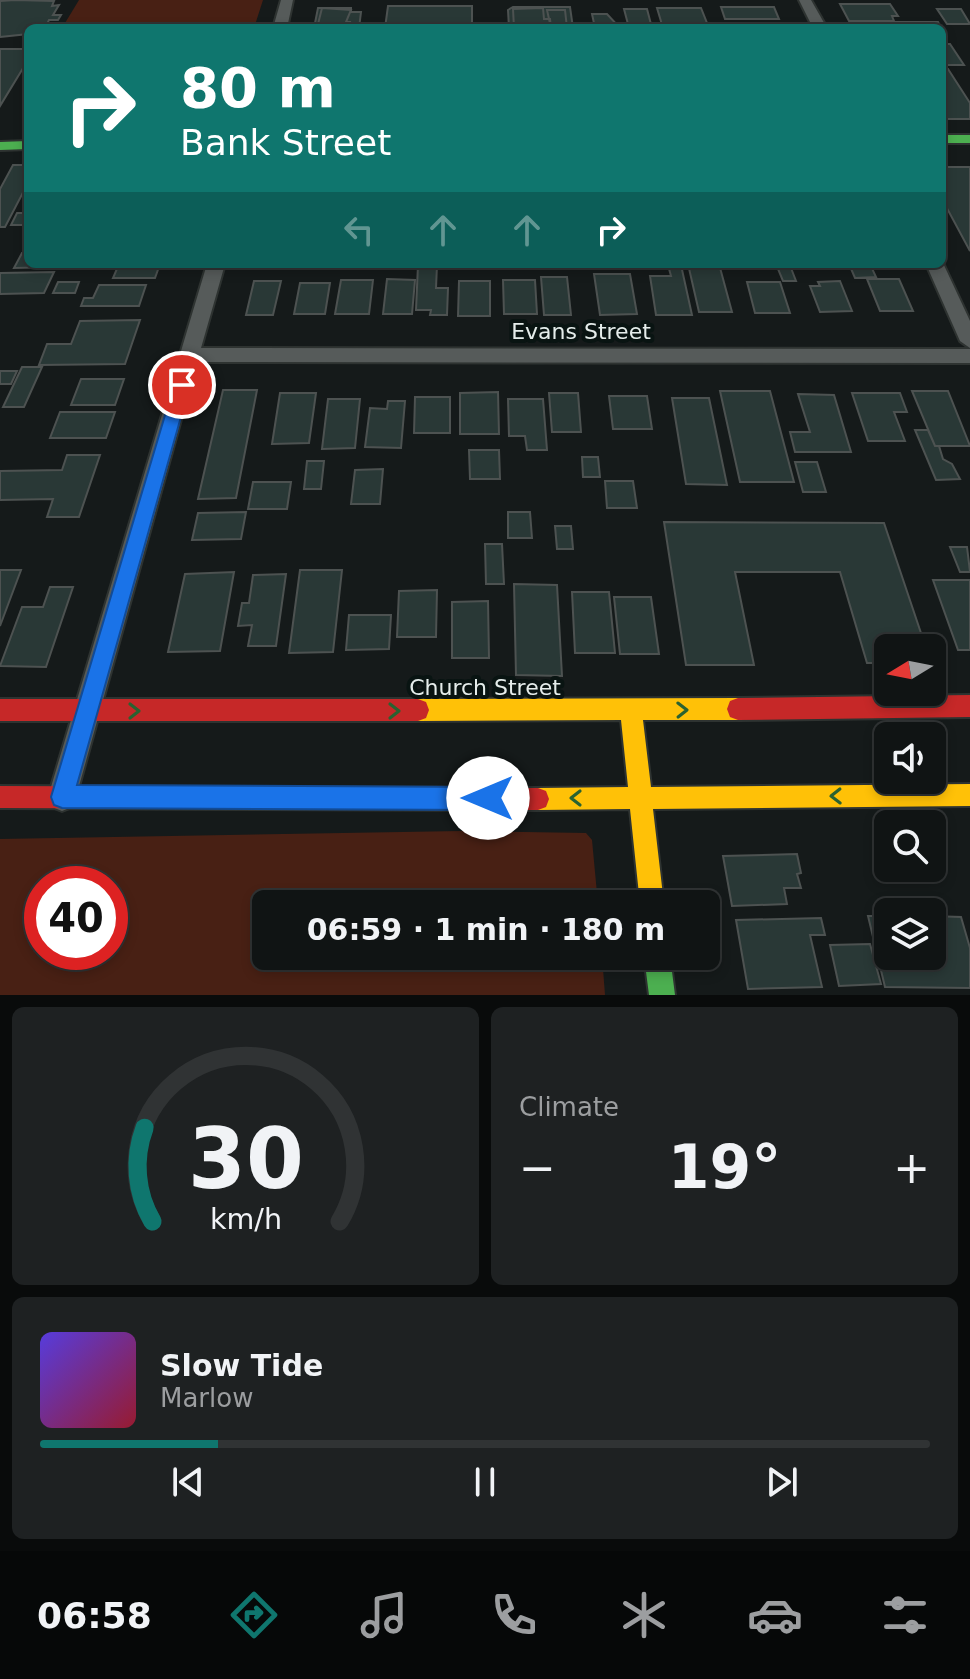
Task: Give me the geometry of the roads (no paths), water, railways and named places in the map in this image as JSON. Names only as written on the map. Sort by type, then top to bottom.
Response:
[{"type":"street","points":[[281,24],[287,0]]},
{"type":"street","points":[[805,0],[818,24]]},
{"type":"street","points":[[946,139],[970,139]]},
{"type":"street","points":[[0,146],[24,145]]},
{"type":"street","points":[[62,797],[215,268]]},
{"type":"street","points":[[937,268],[970,341]]},
{"type":"street","name":"Evans Street","points":[[191,355],[970,356]]},
{"type":"street","name":"Church Street","points":[[0,710],[631,710],[970,706]]},
{"type":"street","points":[[631,710],[650,890]]},
{"type":"street","points":[[0,797],[640,799],[970,795]]},
{"type":"street","points":[[659,970],[662,995]]}]
